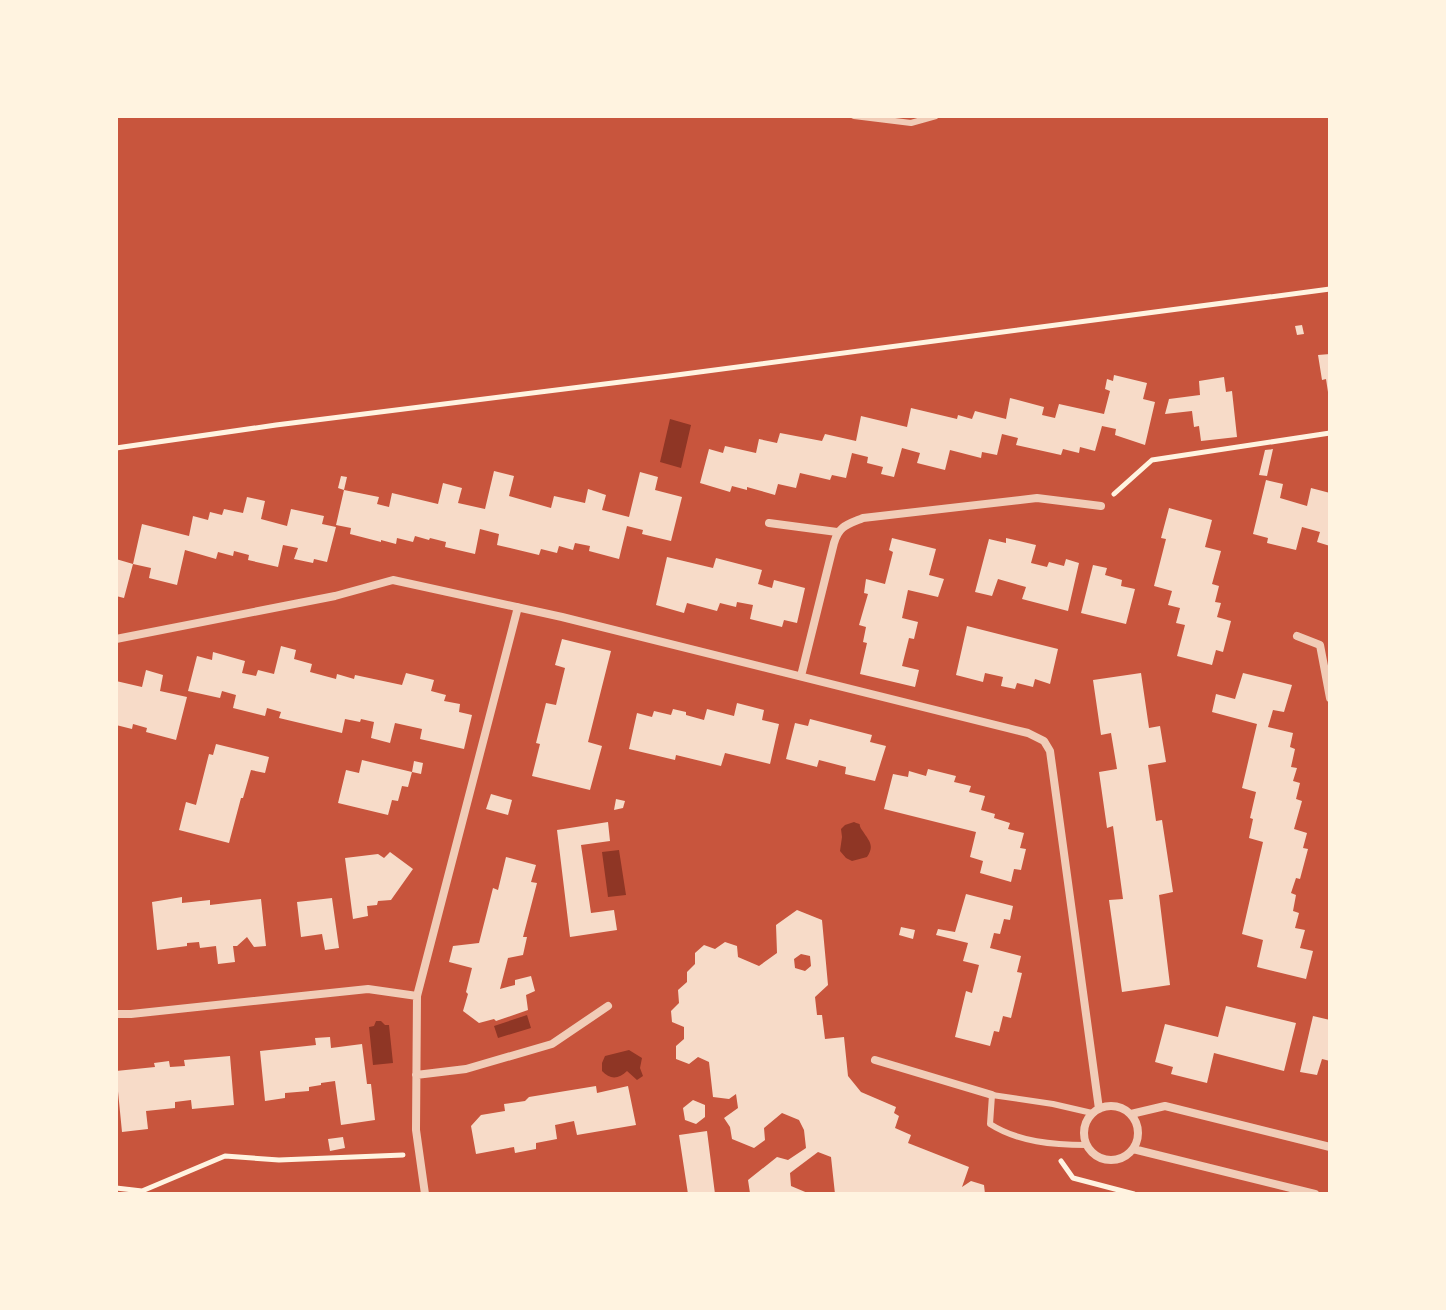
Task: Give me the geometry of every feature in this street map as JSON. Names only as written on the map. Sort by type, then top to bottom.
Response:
[{"type":"street","points":[[801,676],[837,532],[846,525],[863,518],[1037,498],[1101,506]]},
{"type":"street","points":[[769,523],[837,532]]},
{"type":"street","points":[[116,639],[335,596],[393,580],[518,607],[1028,733],[1044,741],[1050,751],[1096,1111]]},
{"type":"street","points":[[425,1194],[416,1130],[417,996],[518,607]]},
{"type":"street","points":[[1297,636],[1320,645],[1330,698]]},
{"type":"street","points":[[116,1014],[368,989],[417,996]]},
{"type":"street","points":[[416,1075],[466,1069],[552,1044],[608,1006]]},
{"type":"street","points":[[875,1060],[992,1095]]},
{"type":"street","points":[[1116,1106],[1131,1114],[1138,1131],[1137,1141],[1127,1156],[1118,1160],[1100,1158],[1086,1145],[1084,1128],[1096,1111],[1116,1106]]},
{"type":"street","points":[[1131,1114],[1165,1106],[1330,1147]]},
{"type":"street","points":[[1133,1149],[1315,1194]]},
{"type":"lane","points":[[854,116],[911,123],[936,116]]},
{"type":"lane","points":[[1086,1145],[1048,1144],[1001,1131],[990,1124],[992,1095],[1096,1111]]},
{"type":"path","points":[[116,448],[1330,289]]},
{"type":"path","points":[[1101,506],[1152,460],[1330,433]]},
{"type":"path","points":[[1057,1145],[1062,1163],[1073,1178],[1134,1194]]},
{"type":"path","points":[[116,1188],[142,1191],[225,1156],[279,1160],[420,1154]]},
{"type":"shaded area","points":[[670,419],[691,425],[681,468],[660,462]]},
{"type":"shaded area","points":[[854,822],[860,824],[871,846],[867,857],[852,861],[840,851],[841,829]]},
{"type":"shaded area","points":[[619,850],[626,895],[608,897],[602,852]]},
{"type":"shaded area","points":[[527,1015],[531,1028],[498,1038],[494,1026]]},
{"type":"shaded area","points":[[376,1021],[389,1025],[393,1063],[373,1065],[369,1027],[374,1026]]},
{"type":"shaded area","points":[[629,1050],[642,1058],[640,1068],[643,1076],[637,1080],[627,1071],[621,1076],[611,1077],[602,1071],[605,1056]]},
{"type":"building","points":[[1302,325],[1304,334],[1297,335],[1295,326]]},
{"type":"building","points":[[1330,354],[1328,392],[1326,379],[1322,380],[1318,355]]},
{"type":"building","points":[[1114,375],[1147,383],[1143,399],[1155,402],[1145,445],[1115,435],[1116,429],[1102,426],[1095,451],[1080,447],[1079,453],[1063,449],[1061,455],[1016,445],[1018,438],[1002,434],[997,455],[982,452],[981,458],[950,450],[945,470],[917,463],[920,453],[902,448],[894,477],[881,474],[883,467],[867,463],[868,457],[852,453],[846,478],[832,475],[830,480],[800,473],[796,488],[778,484],[775,495],[732,486],[730,492],[700,483],[709,449],[723,453],[725,446],[756,453],[759,439],[777,443],[780,433],[822,441],[825,434],[856,441],[861,416],[907,427],[911,408],[957,419],[958,415],[972,419],[975,411],[1006,419],[1010,398],[1044,407],[1042,415],[1055,418],[1059,404],[1104,414],[1110,391],[1105,389],[1107,379],[1113,381]]},
{"type":"building","points":[[1224,377],[1226,392],[1232,391],[1237,437],[1201,441],[1199,426],[1194,427],[1192,411],[1165,414],[1169,399],[1200,395],[1199,381]]},
{"type":"building","points":[[1273,449],[1267,476],[1259,475],[1265,450]]},
{"type":"building","points":[[494,471],[514,476],[509,496],[551,508],[554,496],[585,503],[588,489],[606,495],[602,510],[629,517],[640,472],[658,477],[655,490],[682,497],[671,541],[642,534],[643,530],[627,526],[619,559],[589,551],[590,546],[575,543],[573,550],[559,546],[557,553],[541,549],[539,555],[497,545],[499,534],[480,529],[475,554],[445,547],[446,542],[415,536],[413,542],[397,538],[396,544],[381,542],[350,534],[351,528],[336,525],[344,490],[379,497],[377,504],[389,507],[392,493],[438,504],[443,483],[462,488],[458,503],[485,509]]},
{"type":"building","points":[[341,476],[347,477],[344,490],[338,488]]},
{"type":"building","points":[[1266,480],[1283,484],[1280,498],[1307,506],[1311,488],[1330,493],[1330,546],[1317,542],[1320,532],[1302,527],[1296,550],[1267,543],[1268,538],[1253,534]]},
{"type":"building","points":[[247,497],[265,501],[261,519],[287,526],[291,509],[324,516],[322,524],[336,527],[327,562],[294,559],[298,548],[283,545],[278,567],[248,560],[249,555],[234,551],[233,556],[218,552],[216,559],[185,550],[177,585],[149,578],[151,568],[133,564],[142,524],[189,536],[193,516],[208,520],[210,512],[222,515],[224,509],[243,513]]},
{"type":"building","points":[[1169,508],[1212,520],[1205,547],[1221,551],[1212,584],[1219,586],[1215,602],[1221,603],[1217,617],[1231,621],[1223,652],[1216,650],[1212,665],[1177,656],[1185,625],[1176,623],[1180,608],[1168,605],[1172,591],[1154,586],[1166,539],[1161,538]]},
{"type":"building","points":[[892,538],[936,549],[929,575],[944,579],[938,597],[908,590],[902,618],[918,622],[914,639],[909,638],[902,666],[919,670],[915,687],[860,674],[867,643],[863,642],[866,627],[859,625],[868,594],[864,593],[866,579],[885,584],[893,552],[889,550]]},
{"type":"building","points":[[1006,538],[1036,545],[1031,563],[1047,567],[1049,562],[1064,566],[1066,559],[1079,563],[1068,611],[1022,599],[1026,587],[998,579],[992,596],[975,592],[989,539],[1006,543]]},
{"type":"building","points":[[667,557],[713,568],[716,558],[762,570],[758,584],[772,588],[774,580],[805,588],[797,623],[784,620],[782,627],[750,619],[753,605],[737,602],[736,607],[720,603],[717,611],[687,603],[684,613],[656,605]]},
{"type":"building","points":[[116,559],[133,564],[124,598],[116,596]]},
{"type":"building","points":[[1093,565],[1107,568],[1105,575],[1122,580],[1121,586],[1135,589],[1126,624],[1081,613]]},
{"type":"building","points":[[967,626],[1058,649],[1050,684],[1035,679],[1033,687],[1017,683],[1015,689],[1001,686],[1003,677],[985,673],[983,682],[956,675]]},
{"type":"building","points":[[562,639],[611,651],[588,742],[602,746],[590,790],[532,776],[546,703],[556,705],[565,668],[555,665]]},
{"type":"building","points":[[281,646],[296,650],[294,659],[312,664],[310,672],[336,679],[337,674],[354,679],[355,675],[402,685],[406,673],[434,680],[431,691],[446,695],[444,701],[460,704],[459,712],[472,715],[464,749],[420,739],[422,729],[395,723],[390,743],[371,738],[374,722],[345,719],[342,733],[279,718],[281,712],[267,708],[265,716],[233,708],[236,695],[222,691],[220,698],[188,691],[197,656],[212,660],[213,652],[245,661],[242,673],[256,676],[258,670],[274,674]]},
{"type":"building","points":[[146,670],[163,675],[160,691],[187,697],[176,740],[146,732],[147,728],[133,724],[132,729],[116,725],[116,681],[142,687]]},
{"type":"building","points":[[1141,673],[1149,728],[1160,726],[1166,762],[1148,765],[1156,821],[1162,820],[1173,892],[1159,895],[1170,985],[1122,992],[1109,900],[1123,899],[1113,826],[1107,828],[1099,772],[1117,769],[1111,733],[1101,735],[1093,680]]},
{"type":"building","points":[[1243,673],[1292,685],[1284,712],[1273,710],[1268,727],[1293,733],[1290,747],[1295,749],[1291,767],[1297,768],[1293,781],[1300,783],[1296,799],[1302,801],[1294,829],[1307,833],[1303,848],[1308,849],[1300,879],[1296,878],[1291,893],[1296,895],[1293,911],[1299,913],[1295,928],[1305,930],[1300,948],[1313,951],[1306,979],[1257,967],[1263,940],[1242,934],[1263,842],[1249,838],[1256,792],[1242,788],[1257,724],[1212,712],[1216,694],[1235,699]]},
{"type":"building","points":[[737,703],[764,710],[762,720],[779,724],[770,764],[725,753],[721,766],[676,755],[675,760],[629,749],[637,713],[652,717],[654,711],[671,715],[673,709],[704,720],[707,709],[734,716]]},
{"type":"building","points":[[810,719],[872,735],[870,742],[886,746],[875,781],[845,774],[846,767],[819,760],[817,767],[786,759],[795,723],[808,726]]},
{"type":"building","points":[[216,744],[269,757],[265,773],[251,770],[229,843],[179,830],[186,802],[196,805],[209,754],[213,755]]},
{"type":"building","points":[[362,760],[412,772],[408,787],[402,786],[398,801],[392,800],[388,815],[338,803],[346,770],[359,773]]},
{"type":"building","points":[[414,761],[423,763],[421,774],[412,772]]},
{"type":"building","points":[[928,769],[956,776],[954,782],[971,786],[969,792],[985,796],[981,810],[1010,823],[1008,829],[1024,833],[1020,848],[1026,849],[1021,870],[1014,869],[1011,882],[980,873],[983,861],[970,857],[976,832],[884,809],[893,774],[908,777],[909,771],[926,776]]},
{"type":"building","points":[[491,794],[512,800],[508,815],[486,809]]},
{"type":"building","points":[[616,799],[625,801],[623,808],[614,810]]},
{"type":"building","points":[[608,822],[610,841],[581,845],[591,913],[614,910],[617,930],[570,937],[557,830]]},
{"type":"building","points":[[390,852],[413,869],[391,900],[367,906],[368,916],[353,919],[345,858],[378,854],[384,858]]},
{"type":"building","points":[[506,857],[536,865],[531,882],[537,883],[523,937],[527,937],[523,955],[508,958],[500,989],[515,985],[515,980],[531,976],[535,991],[526,995],[528,1010],[496,1021],[479,1023],[463,1011],[472,968],[449,962],[453,946],[479,943],[493,888],[498,890]]},
{"type":"building","points":[[966,894],[1013,906],[1010,920],[1004,919],[1000,934],[994,933],[990,948],[1021,956],[1017,972],[1022,973],[1011,1018],[1003,1016],[999,1032],[994,1031],[990,1046],[955,1037],[966,991],[972,993],[979,965],[963,961],[968,943],[936,935],[938,929],[955,932]]},
{"type":"building","points":[[182,897],[182,903],[210,900],[210,905],[261,899],[266,946],[254,947],[247,937],[233,946],[235,962],[218,964],[216,946],[200,948],[199,942],[157,950],[152,902]]},
{"type":"building","points":[[332,898],[339,948],[325,950],[322,934],[301,937],[297,902]]},
{"type":"building","points":[[797,910],[822,920],[828,985],[815,997],[817,1015],[822,1015],[825,1039],[844,1037],[848,1076],[861,1092],[896,1107],[894,1113],[899,1116],[895,1128],[911,1135],[908,1143],[969,1167],[962,1187],[971,1181],[984,1185],[985,1194],[835,1194],[831,1157],[818,1152],[790,1173],[791,1186],[810,1194],[750,1193],[748,1180],[777,1157],[788,1160],[806,1148],[804,1130],[799,1120],[782,1113],[764,1128],[765,1140],[754,1148],[732,1139],[730,1127],[724,1118],[738,1108],[736,1094],[729,1099],[713,1097],[709,1062],[698,1057],[689,1064],[676,1059],[676,1046],[684,1039],[684,1027],[672,1022],[671,1011],[679,1003],[678,990],[687,982],[687,972],[695,964],[695,953],[704,945],[715,949],[725,942],[737,946],[738,957],[759,966],[777,953],[776,925]],"holes":[[[801,954],[810,956],[811,966],[805,971],[795,968],[794,959]]]},
{"type":"building","points":[[901,927],[915,930],[913,939],[899,935]]},
{"type":"building","points":[[1226,1006],[1296,1023],[1284,1071],[1214,1053],[1207,1083],[1171,1074],[1173,1067],[1155,1062],[1165,1024],[1218,1037]]},
{"type":"building","points":[[1313,1016],[1330,1020],[1330,1061],[1322,1059],[1317,1075],[1300,1072]]},
{"type":"building","points":[[330,1037],[331,1048],[362,1044],[375,1120],[341,1125],[335,1081],[309,1087],[309,1091],[285,1093],[285,1098],[265,1101],[260,1051],[316,1045],[315,1038]]},
{"type":"building","points":[[230,1056],[234,1105],[192,1109],[191,1100],[175,1102],[175,1108],[146,1111],[148,1129],[122,1132],[116,1071],[155,1067],[154,1063],[169,1061],[170,1067],[185,1066],[184,1060]]},
{"type":"building","points":[[596,1086],[597,1093],[628,1086],[636,1125],[577,1135],[574,1121],[555,1125],[557,1139],[536,1143],[536,1149],[515,1153],[514,1147],[476,1154],[471,1126],[481,1115],[505,1111],[504,1104],[525,1101],[529,1097]]},
{"type":"building","points":[[693,1100],[705,1105],[705,1117],[696,1124],[685,1120],[683,1108]]},
{"type":"building","points":[[707,1131],[715,1194],[688,1194],[679,1135]]},
{"type":"building","points":[[343,1137],[345,1148],[330,1151],[328,1139]]}]
